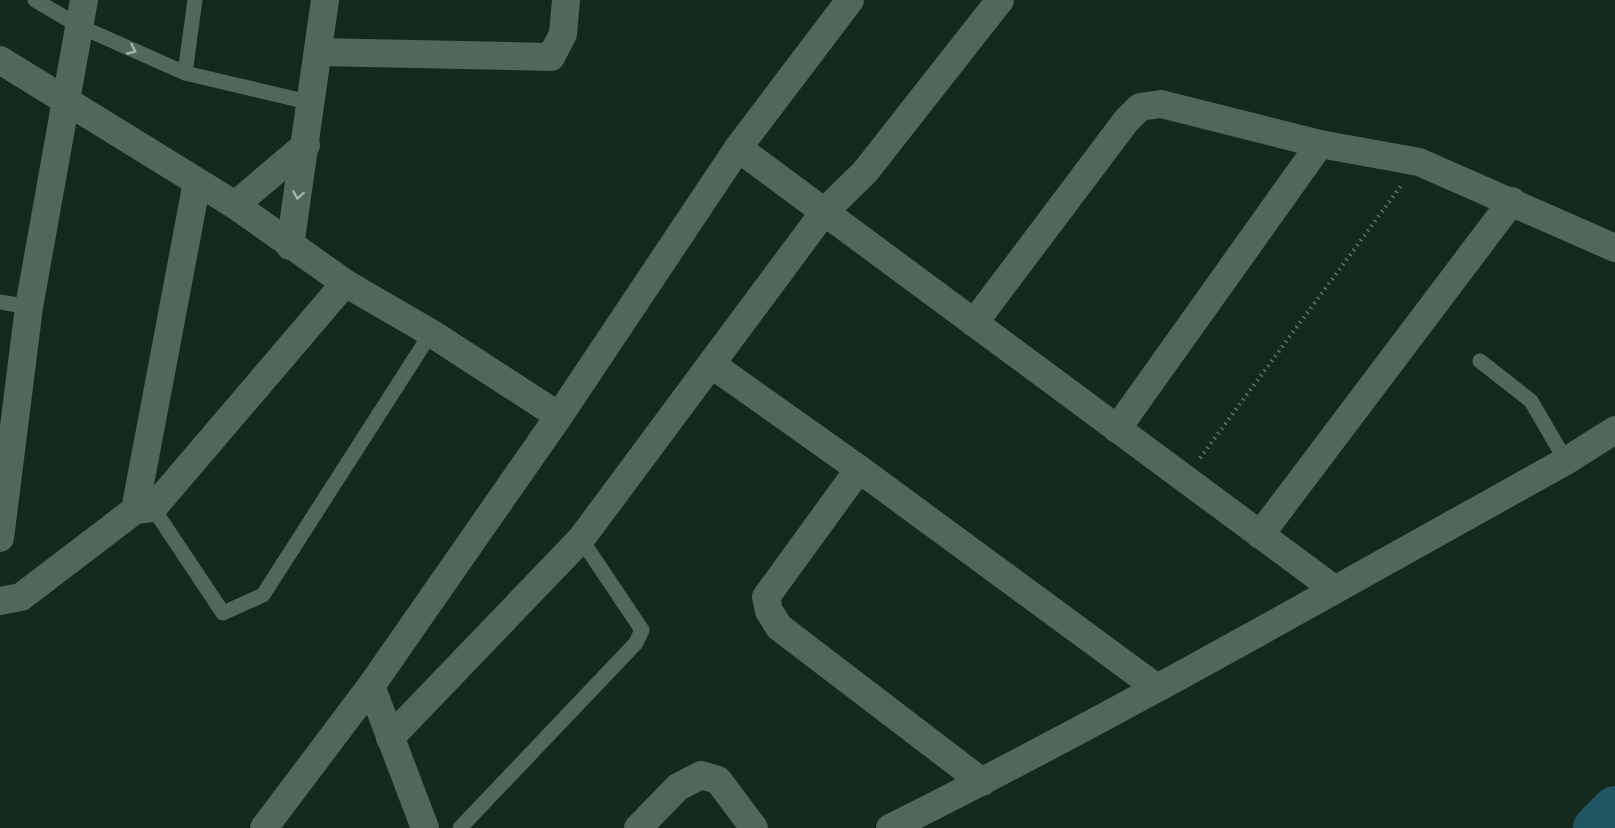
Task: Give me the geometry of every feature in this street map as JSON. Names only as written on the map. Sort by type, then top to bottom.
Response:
[{"type":"street","points":[[290,246],[326,0]]},
{"type":"street","points":[[319,52],[551,57],[563,34],[566,0]]},
{"type":"street","points":[[264,828],[371,686],[560,416],[738,148],[850,0]]},
{"type":"street","points":[[390,738],[581,539],[824,212],[865,172],[1000,0]]},
{"type":"street","points":[[0,538],[29,307],[81,13]]},
{"type":"street","points":[[0,60],[235,205],[345,283],[431,333],[560,416]]},
{"type":"street","points":[[975,323],[1126,121],[1140,106],[1161,104],[1320,144],[1419,162],[1615,248]]},
{"type":"street","points":[[1117,429],[1320,144]]},
{"type":"street","points":[[235,205],[306,145]]},
{"type":"street","points":[[738,148],[1334,589]]},
{"type":"street","points":[[144,509],[196,182]]},
{"type":"street","points":[[1260,535],[1512,201]]},
{"type":"street","points":[[0,601],[21,597],[144,509],[345,283]]},
{"type":"street","points":[[711,364],[860,469],[1156,688]]},
{"type":"street","points":[[890,828],[982,782],[1156,688],[1566,460],[1615,430]]},
{"type":"street","points":[[860,469],[766,597],[768,611],[779,627],[982,782]]},
{"type":"street","points":[[371,686],[425,828]]},
{"type":"street","points":[[638,828],[678,787],[701,775],[718,780],[754,828]]},
{"type":"lane","points":[[35,0],[81,13],[185,73],[312,103]]},
{"type":"lane","points":[[185,73],[195,0]]},
{"type":"lane","points":[[0,302],[29,307]]},
{"type":"lane","points":[[144,509],[223,613],[263,595],[431,333]]},
{"type":"lane","points":[[1480,361],[1502,375],[1531,401],[1566,460]]},
{"type":"lane","points":[[460,828],[636,643],[642,630],[581,539]]},
{"type":"path","points":[[1185,478],[1419,162]]},
{"type":"waterway","points":[[1596,828],[1615,809]]}]
